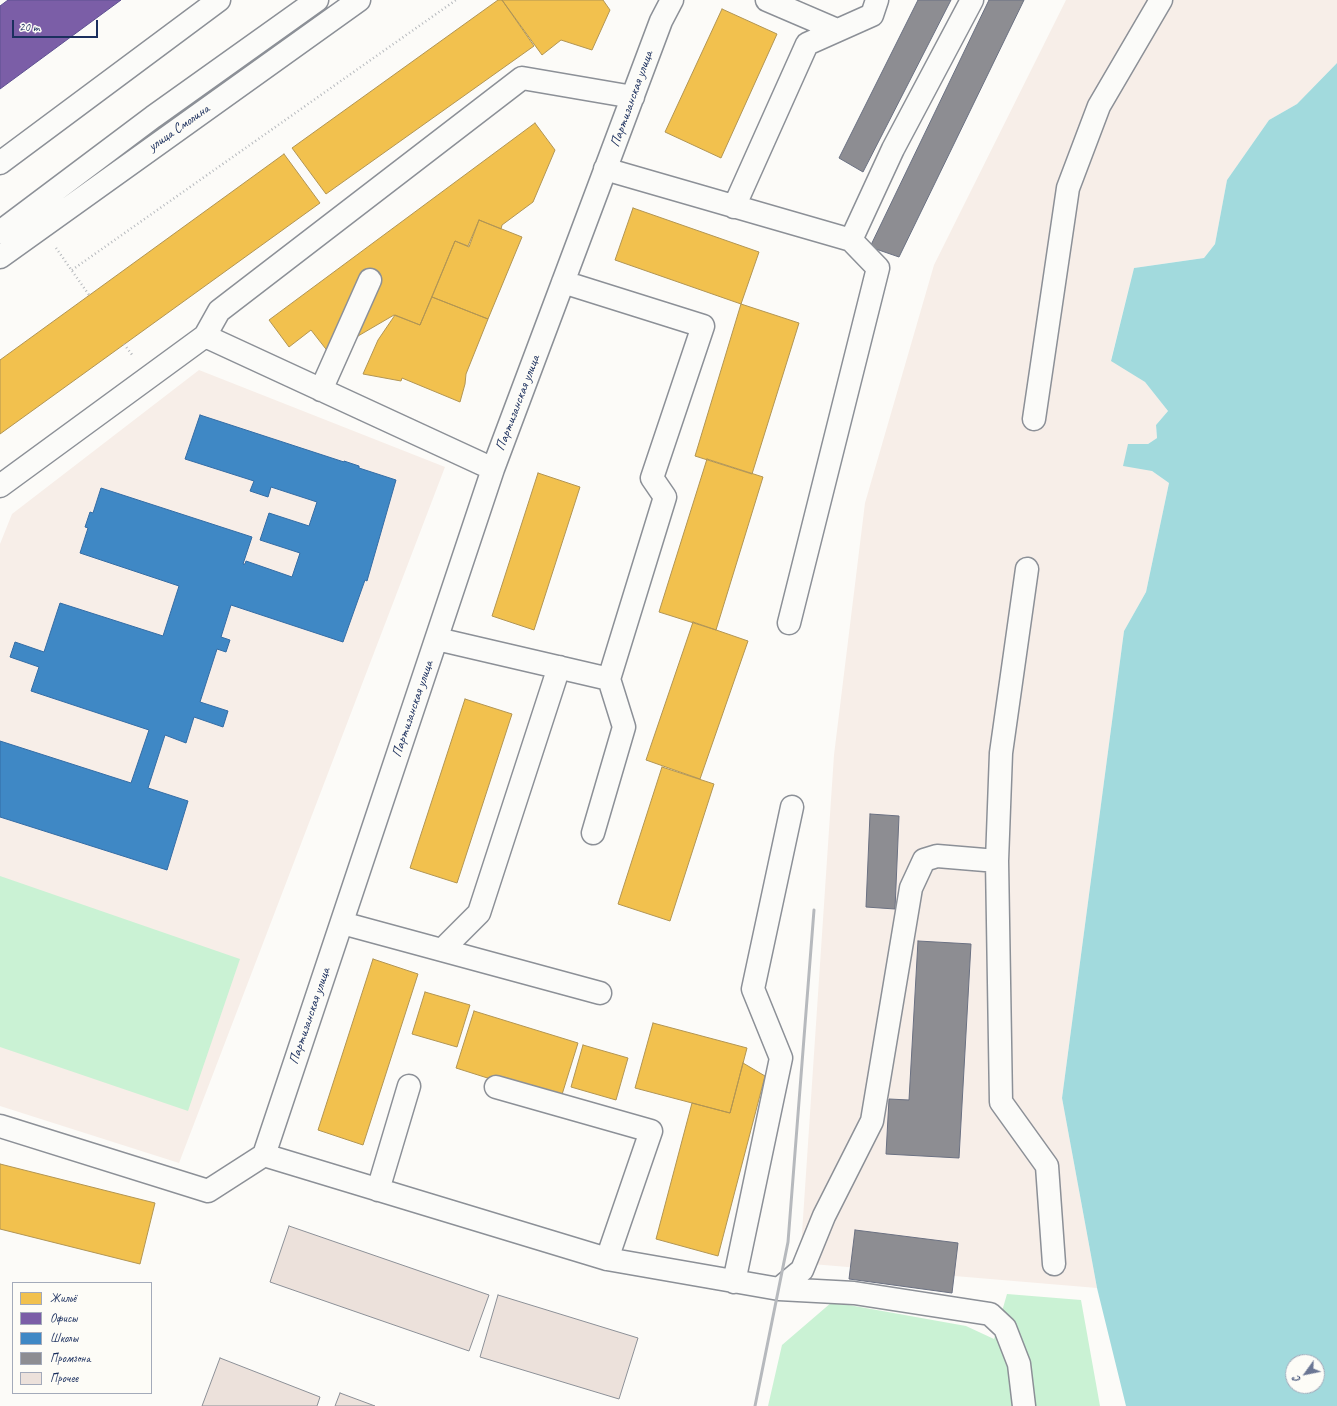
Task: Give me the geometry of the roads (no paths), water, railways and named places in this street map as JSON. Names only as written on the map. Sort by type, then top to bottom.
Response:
[{"type":"street","points":[[0,162],[219,0]]},
{"type":"street","points":[[0,232],[153,117],[316,0]]},
{"type":"street","name":"улица Смолина","points":[[0,257],[359,0]]},
{"type":"street","name":"Партизанская улица","points":[[264,1155],[493,469],[661,21],[672,0]]},
{"type":"street","points":[[767,0],[837,30]]},
{"type":"street","points":[[734,207],[807,44],[872,15],[877,0]]},
{"type":"street","points":[[851,240],[893,149],[972,0]]},
{"type":"street","points":[[1034,419],[1068,188],[1099,106],[1160,0]]},
{"type":"street","points":[[0,486],[205,336],[219,311],[522,78],[633,97]]},
{"type":"street","points":[[605,170],[851,240],[878,268],[789,623]]},
{"type":"street","points":[[321,390],[370,280]]},
{"type":"street","points":[[564,282],[703,326],[652,478],[665,497],[609,679],[624,727],[593,833]]},
{"type":"street","points":[[205,336],[493,469]]},
{"type":"street","points":[[1027,569],[1001,753],[997,861],[1001,1102],[1048,1166],[1054,1264]]},
{"type":"street","points":[[437,639],[609,679]]},
{"type":"street","points":[[442,950],[478,913],[559,667]]},
{"type":"street","points":[[734,1282],[781,1058],[753,989],[792,807]]},
{"type":"street","points":[[778,1289],[802,1270],[824,1216],[872,1121],[911,888],[924,860],[937,856],[997,861]]},
{"type":"street","points":[[342,923],[600,993]]},
{"type":"street","points":[[378,1190],[409,1086]]},
{"type":"street","points":[[496,1087],[651,1131],[607,1260]]},
{"type":"street","points":[[0,1126],[208,1191],[264,1155],[607,1260],[778,1289],[854,1293],[990,1314],[1005,1328],[1018,1364],[1024,1406]]},
{"type":"water","points":[[1337,63],[1337,1406],[1126,1406],[1097,1288],[1062,1098],[1124,631],[1146,592],[1169,483],[1152,471],[1123,466],[1128,444],[1148,444],[1157,438],[1156,425],[1168,411],[1145,382],[1111,361],[1134,268],[1204,258],[1215,244],[1227,180],[1269,120],[1297,104]]},
{"type":"railway","points":[[755,1406],[788,1242],[814,910]]}]
